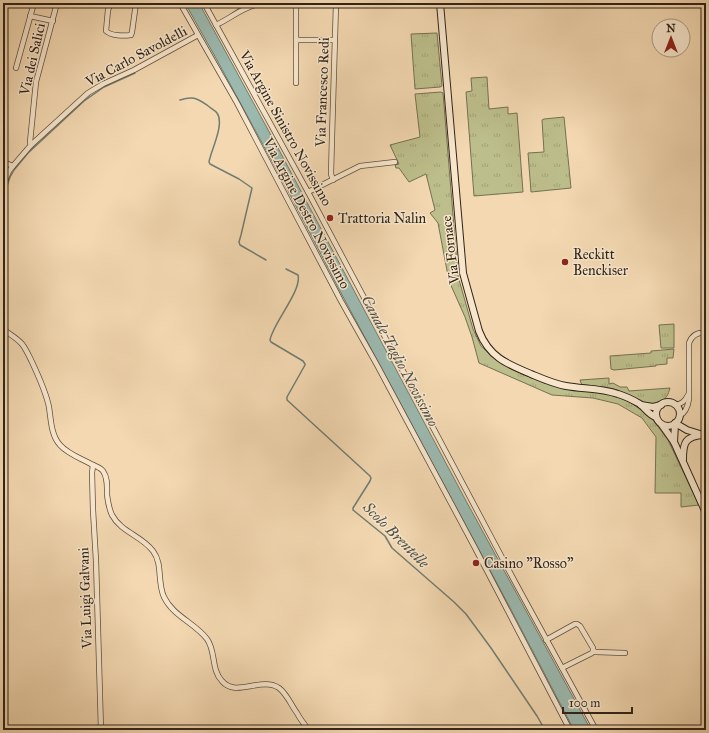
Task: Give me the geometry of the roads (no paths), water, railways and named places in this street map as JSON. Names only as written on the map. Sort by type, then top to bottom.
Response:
[{"type":"street","points":[[16,68],[34,3]]},
{"type":"street","name":"Via dei Salici","points":[[31,145],[30,142],[36,82],[57,3]]},
{"type":"street","points":[[111,3],[108,10],[106,31],[110,34],[127,36],[131,35],[132,32],[136,3]]},
{"type":"street","name":"Via Argine Destro Novissimo","points":[[180,3],[241,110],[341,301],[474,546],[570,730]]},
{"type":"street","name":"Via Argine Sinistro Novissimo","points":[[204,3],[308,192],[546,640],[596,730]]},
{"type":"street","points":[[216,25],[250,6],[259,4],[379,3]]},
{"type":"street","name":"Via Fornace","points":[[440,3],[463,273],[481,336],[488,348],[511,366],[559,385],[612,392],[641,405],[656,418]]},
{"type":"street","points":[[296,4],[296,83]]},
{"type":"street","name":"Via Francesco Redi","points":[[333,180],[332,138],[336,4]]},
{"type":"street","points":[[30,16],[53,21]]},
{"type":"street","name":"Via Carlo Savoldelli","points":[[3,185],[9,171],[31,145],[81,100],[99,86],[134,70],[198,35]]},
{"type":"street","points":[[296,40],[335,40]]},
{"type":"street","points":[[3,162],[13,166]]},
{"type":"street","points":[[308,192],[360,166],[395,162]]},
{"type":"street","points":[[3,329],[23,345],[38,374],[47,398],[53,430],[58,442],[66,450],[103,472],[106,477],[108,503],[115,520],[122,527],[147,544],[155,555],[159,563],[162,590],[167,603],[208,641],[216,670],[222,681],[228,686],[235,688],[264,684],[278,688],[286,696],[309,730]]},
{"type":"street","points":[[674,442],[675,423],[679,416],[685,412],[689,400],[689,343],[696,334],[706,333]]},
{"type":"street","points":[[675,405],[685,401],[689,393]]},
{"type":"street","points":[[694,431],[686,426],[679,416],[679,411],[675,405],[668,402],[661,405],[657,410],[656,418],[674,442],[706,513]]},
{"type":"street","name":"Via Fornace","points":[[641,405],[653,407],[661,405]]},
{"type":"street","points":[[662,425],[668,426],[675,423]]},
{"type":"street","points":[[675,423],[687,430],[705,435]]},
{"type":"street","points":[[683,463],[683,450],[685,443],[694,436],[705,435]]},
{"type":"street","name":"Via Luigi Galvani","points":[[93,465],[93,510],[101,730]]},
{"type":"street","points":[[546,640],[577,624],[580,626],[593,651]]},
{"type":"street","points":[[562,668],[592,653],[593,651],[625,652]]},
{"type":"water","points":[[185,3],[199,3],[465,499],[591,730],[574,730],[286,187]]},
{"type":"waterway","points":[[231,14],[247,3]]},
{"type":"waterway","points":[[3,198],[10,177],[28,153],[84,101],[104,87],[135,73]]},
{"type":"waterway","name":"Scolo Brentelle","points":[[180,100],[188,98],[197,99],[217,113],[219,118],[219,130],[209,162],[252,188],[239,242],[240,245],[266,260]]},
{"type":"waterway","name":"Scolo Brentelle","points":[[286,269],[298,275],[298,282],[296,290],[276,325],[270,340],[303,361],[305,364],[287,397],[287,400],[370,476],[370,481],[353,510],[385,536],[392,548],[466,614],[491,648],[545,730]]},
{"type":"place","name":"Trattoria Nalin","points":[[330,218]]},
{"type":"place","name":"Reckitt Benckiser","points":[[565,262]]},
{"type":"place","name":"Casino \"Rosso\"","points":[[476,563]]},
{"type":"water label","name":"Canale Taglio Novissimo","points":[[400,361]]}]
